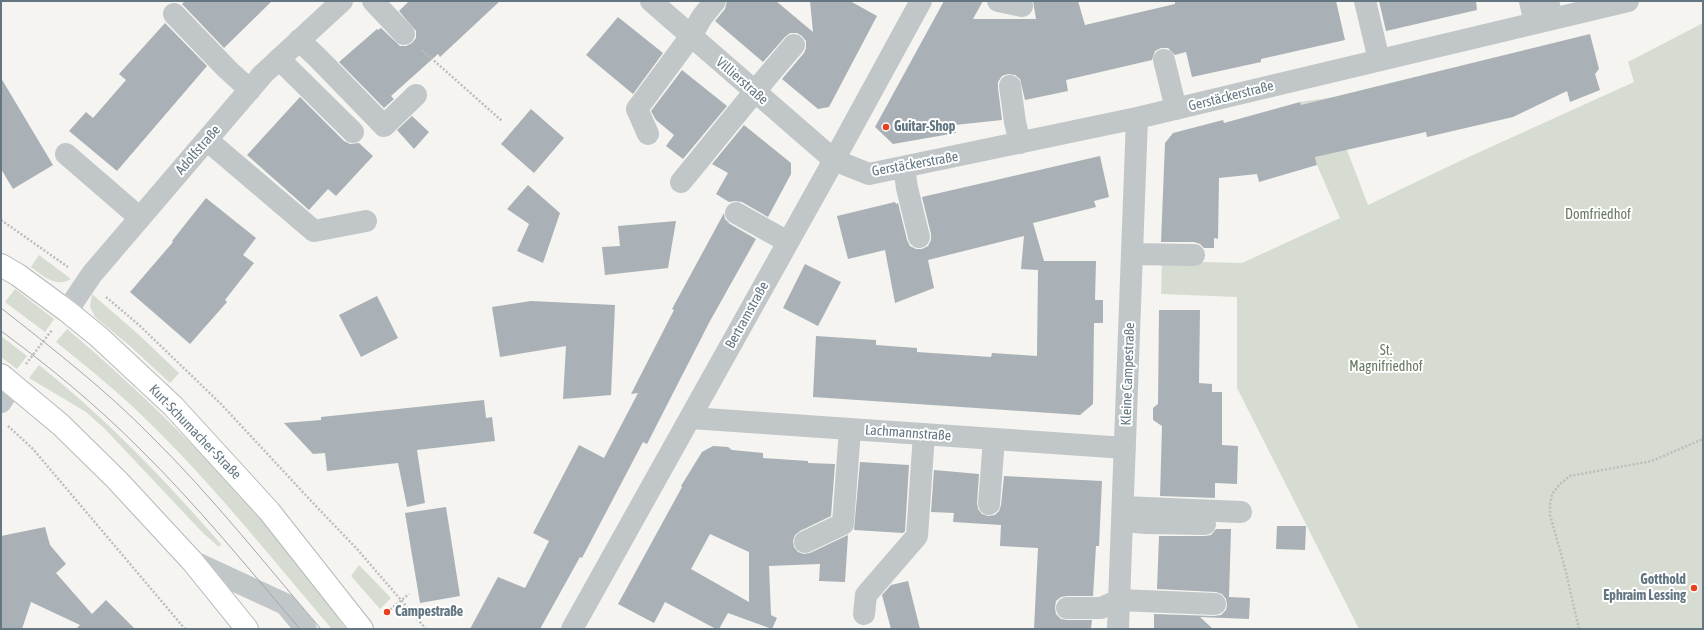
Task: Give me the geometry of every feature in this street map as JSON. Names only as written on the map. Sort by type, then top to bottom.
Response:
[{"type":"main road","name":"Kurt-Schumacher-Straße","points":[[1,265],[18,275],[67,310],[173,406],[269,511],[362,629]]},
{"type":"main road","points":[[7,379],[61,425],[117,480],[192,561],[247,629]]},
{"type":"street","name":"Adolfstraße","points":[[67,310],[92,274],[263,74],[342,1]]},
{"type":"street","points":[[373,1],[404,34]]},
{"type":"street","name":"Villierstraße","points":[[651,1],[834,160]]},
{"type":"street","points":[[648,134],[637,110],[691,36],[702,17],[715,1]]},
{"type":"street","name":"Bertramstraße","points":[[572,629],[691,418],[921,1]]},
{"type":"street","points":[[998,1],[1022,6]]},
{"type":"street","points":[[1365,1],[1379,60]]},
{"type":"street","points":[[1530,1],[1545,15]]},
{"type":"street","name":"Gerstäckerstraße","points":[[834,160],[869,174],[904,167],[1176,110],[1379,60],[1545,15],[1628,1]]},
{"type":"street","points":[[174,14],[227,69],[250,90]]},
{"type":"street","points":[[299,40],[384,126],[416,95]]},
{"type":"street","points":[[681,182],[743,107],[754,91],[794,45]]},
{"type":"street","points":[[279,59],[353,132]]},
{"type":"street","points":[[1164,60],[1176,110]]},
{"type":"street","points":[[1010,86],[1015,122],[1020,143]]},
{"type":"street","name":"Kleine Campestraße","points":[[1118,629],[1126,448],[1137,118]]},
{"type":"street","points":[[207,140],[314,231],[366,221]]},
{"type":"street","points":[[66,154],[140,218]]},
{"type":"street","points":[[904,167],[907,188],[919,237]]},
{"type":"street","points":[[736,213],[788,242]]},
{"type":"street","points":[[1132,254],[1194,255]]},
{"type":"street","points":[[1,402],[7,379]]},
{"type":"street","name":"Lachmannstraße","points":[[691,418],[1126,448]]},
{"type":"street","points":[[805,542],[843,524],[850,429]]},
{"type":"street","points":[[864,614],[866,594],[917,536],[924,434]]},
{"type":"street","points":[[989,504],[994,439]]},
{"type":"street","points":[[1123,514],[1241,518]]},
{"type":"street","points":[[192,561],[285,604],[306,629]]},
{"type":"street","points":[[1066,608],[1101,608],[1119,600],[1215,604]]},
{"type":"path","points":[[404,34],[502,121]]},
{"type":"path","points":[[1,220],[70,268]]},
{"type":"path","points":[[101,292],[139,325],[221,404],[313,504],[357,549],[426,629]]},
{"type":"path","points":[[27,363],[49,335]]},
{"type":"path","points":[[11,429],[33,449],[185,629]]},
{"type":"path","points":[[1579,629],[1565,568],[1550,515],[1552,494],[1560,484],[1570,476],[1652,461],[1703,439]]},
{"type":"path","points":[[387,612],[409,594]]},
{"type":"green space","name":"St. Magnifriedhof","points":[[1703,23],[1703,629],[1359,629],[1237,388],[1237,297],[1161,294],[1162,261],[1242,263],[1340,218],[1317,165],[1300,102],[1335,97],[1347,150],[1368,205],[1462,160],[1634,82],[1628,62]]},
{"type":"green space","points":[[39,255],[71,279],[55,282],[31,267]]},
{"type":"green space","points":[[15,289],[54,319],[45,332],[5,302]]},
{"type":"green space","points":[[92,294],[138,334],[179,373],[170,383],[130,346],[95,317],[90,307]]},
{"type":"green space","points":[[67,329],[130,384],[160,413],[248,504],[321,591],[346,629],[332,629],[210,486],[184,458],[131,405],[56,342]]},
{"type":"green space","points":[[1,336],[27,356],[17,369],[1,357]]},
{"type":"green space","points":[[39,365],[88,406],[134,450],[221,544],[219,547],[202,532],[104,428],[86,412],[29,378]]},
{"type":"green space","points":[[359,565],[391,598],[380,609],[351,576]]},
{"type":"building","points":[[185,1],[272,1],[224,48],[182,4]]},
{"type":"building","points":[[409,1],[500,1],[440,57],[438,54],[391,96],[394,99],[384,108],[339,62],[377,29],[378,30],[381,28],[400,46],[406,46],[412,43],[416,38],[416,31],[399,11]]},
{"type":"building","points":[[727,1],[776,1],[813,32],[810,1],[850,1],[877,16],[829,107],[818,109],[782,79],[804,53],[806,41],[802,36],[797,33],[790,33],[763,62],[715,21],[725,9]]},
{"type":"building","points":[[944,1],[983,1],[973,19],[1036,19],[1033,1],[1078,1],[1085,25],[1175,4],[1175,1],[1336,1],[1345,40],[1261,59],[1261,62],[1192,77],[1186,52],[1175,55],[1168,48],[1161,48],[1155,51],[1152,60],[1066,80],[1068,91],[1025,100],[1020,79],[1015,75],[1008,74],[1002,76],[998,82],[1002,120],[955,125],[956,133],[893,144],[875,127]]},
{"type":"building","points":[[1379,1],[1476,1],[1477,10],[1386,31]]},
{"type":"building","points":[[618,17],[663,53],[633,94],[586,55]]},
{"type":"building","points":[[165,23],[207,66],[117,171],[69,131],[86,112],[93,118],[126,80],[119,74]]},
{"type":"building","points":[[1590,34],[1599,69],[1595,74],[1600,90],[1570,102],[1567,91],[1513,117],[1427,137],[1426,132],[1315,157],[1317,165],[1259,182],[1257,174],[1219,178],[1218,239],[1214,238],[1214,248],[1204,248],[1200,244],[1194,242],[1161,242],[1165,143],[1173,133],[1223,120],[1224,123],[1300,102],[1301,105]]},
{"type":"building","points":[[682,70],[727,106],[683,159],[666,146],[674,135],[656,120],[651,111]]},
{"type":"building","points":[[1,78],[53,165],[13,189],[1,169]]},
{"type":"building","points":[[300,97],[344,141],[350,144],[359,143],[373,156],[336,196],[328,189],[309,210],[247,155]]},
{"type":"building","points":[[531,109],[564,138],[534,173],[501,144]]},
{"type":"building","points":[[412,116],[429,132],[414,149],[397,130]]},
{"type":"building","points":[[744,125],[791,163],[791,174],[768,217],[742,202],[729,202],[716,194],[728,173],[712,164]]},
{"type":"building","points":[[1100,156],[1109,197],[1094,201],[1096,207],[1033,223],[1044,261],[1096,261],[1095,300],[1103,300],[1103,323],[1094,323],[1093,404],[1080,415],[813,397],[816,336],[876,340],[876,345],[917,348],[917,352],[991,357],[992,353],[1037,356],[1038,270],[1021,269],[1024,236],[928,260],[934,288],[895,303],[885,250],[848,259],[837,216],[895,202],[896,204],[898,203],[907,240],[910,246],[916,249],[922,249],[928,246],[931,240],[931,234],[922,197]]},
{"type":"building","points":[[528,185],[560,213],[543,263],[517,251],[529,224],[507,209]]},
{"type":"building","points":[[206,198],[256,238],[243,255],[254,263],[225,300],[227,302],[190,344],[130,292],[173,242],[172,241]]},
{"type":"building","points":[[724,213],[725,219],[730,224],[756,239],[710,321],[647,444],[643,442],[582,558],[580,557],[540,629],[470,629],[498,577],[525,588],[549,541],[533,533],[579,445],[604,458],[638,393],[631,394],[674,310],[672,309]]},
{"type":"building","points":[[676,221],[668,268],[605,275],[602,247],[620,246],[618,226]]},
{"type":"building","points":[[805,264],[841,282],[818,326],[783,308]]},
{"type":"building","points":[[377,296],[398,338],[361,357],[339,315]]},
{"type":"building","points":[[531,301],[615,305],[611,395],[563,399],[566,346],[500,357],[492,307]]},
{"type":"building","points":[[1159,310],[1200,310],[1199,383],[1212,384],[1212,392],[1222,392],[1222,445],[1238,446],[1237,484],[1215,483],[1215,498],[1160,496],[1162,426],[1153,420],[1153,408],[1158,404]]},
{"type":"building","points":[[484,400],[486,418],[492,417],[495,441],[417,450],[425,503],[407,507],[398,463],[327,471],[325,453],[313,454],[284,423],[321,420],[321,417]]},
{"type":"building","points":[[713,446],[728,447],[732,450],[763,453],[763,458],[808,461],[808,463],[835,464],[831,516],[800,531],[795,535],[793,541],[794,547],[798,552],[804,554],[810,553],[848,535],[845,582],[819,581],[820,564],[769,566],[771,615],[777,618],[772,629],[728,613],[719,629],[716,629],[665,602],[654,623],[618,604],[682,487],[681,486],[702,452]],"holes":[[[710,534],[749,552],[749,602],[691,569]]]},
{"type":"building","points":[[860,462],[909,465],[905,531],[903,533],[854,530]]},
{"type":"building","points":[[934,470],[979,474],[978,509],[982,514],[988,516],[995,515],[999,511],[1004,476],[1102,481],[1099,546],[1096,546],[1093,596],[1061,597],[1056,601],[1055,608],[1056,614],[1061,619],[1092,620],[1091,629],[1034,629],[1038,548],[1000,546],[1001,525],[953,522],[954,513],[931,512]]},
{"type":"building","points":[[446,507],[460,596],[420,603],[405,513]]},
{"type":"building","points":[[1277,526],[1306,526],[1305,550],[1276,549]]},
{"type":"building","points":[[45,527],[50,545],[66,564],[56,573],[92,614],[106,600],[135,629],[76,629],[80,625],[31,602],[22,629],[1,629],[1,536]]},
{"type":"building","points":[[1216,529],[1231,529],[1229,597],[1250,598],[1249,619],[1200,617],[1213,629],[1154,629],[1154,614],[1214,616],[1221,615],[1226,610],[1226,599],[1222,594],[1216,592],[1157,589],[1159,536],[1205,536],[1211,535]]},
{"type":"building","points":[[908,581],[920,629],[891,629],[882,595],[891,585]]},
{"type":"tram line","points":[[1,308],[97,386],[174,459],[217,506],[321,629]]},
{"type":"tram line","points":[[1,331],[72,387],[139,448],[202,514],[300,629]]},
{"type":"place","name":"Guitar-Shop","points":[[886,127]]},
{"type":"place","name":"Gotthold Ephraim Lessing","points":[[1694,588]]},
{"type":"place","name":"Campestraße","points":[[387,612]]},
{"type":"park label","name":"Domfriedhof","points":[[1598,215]]}]
